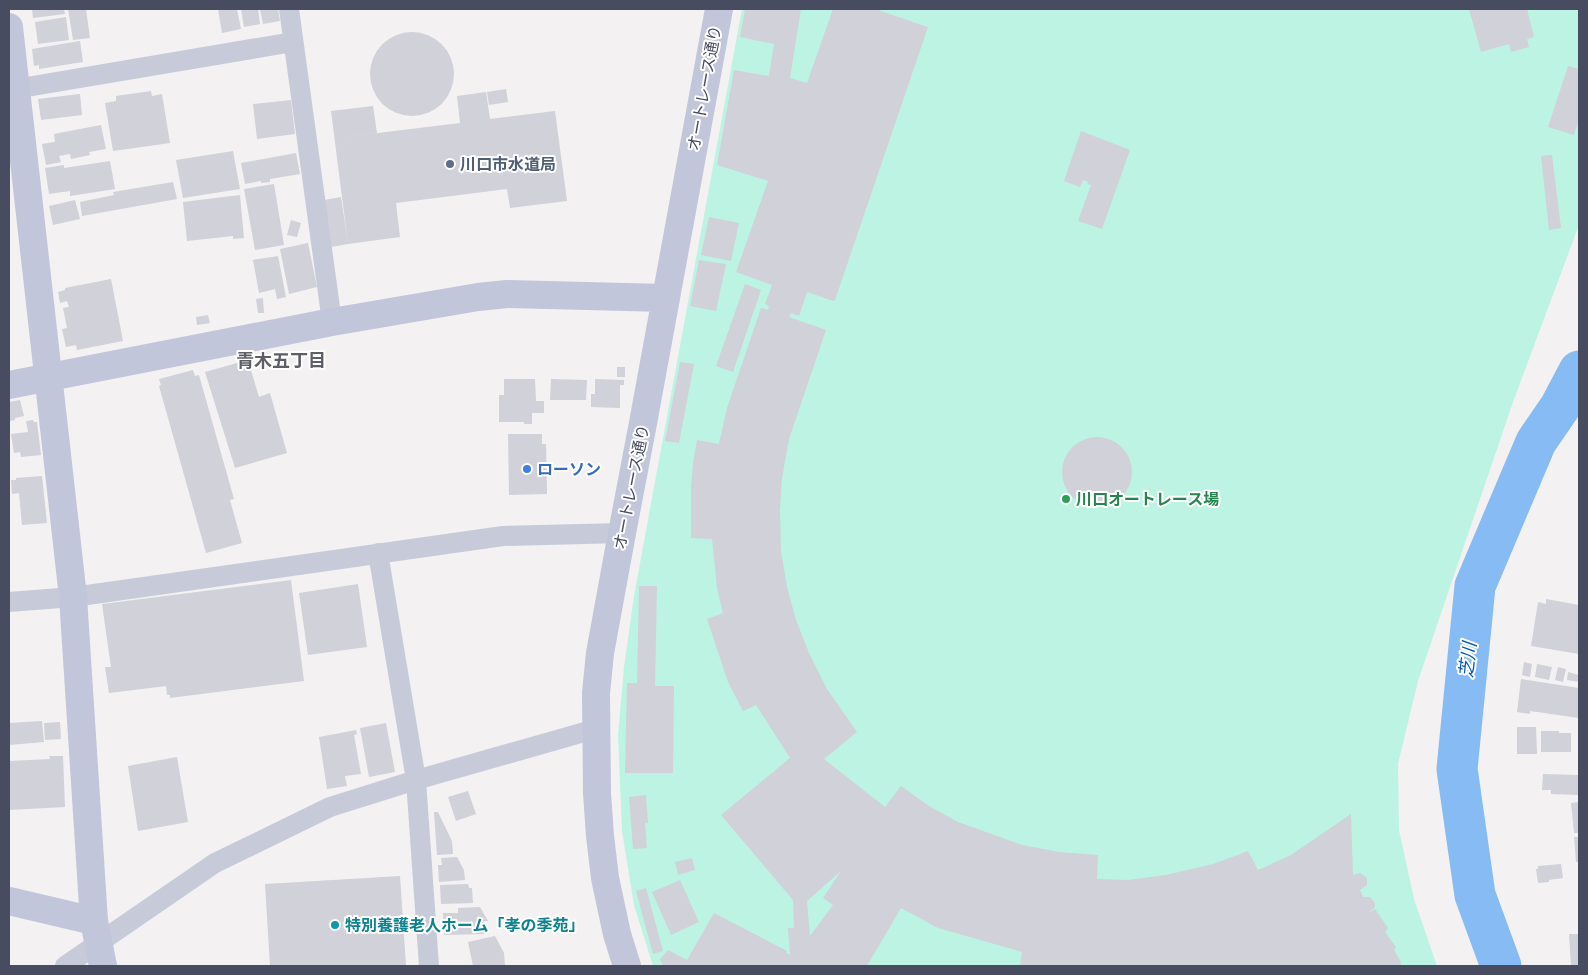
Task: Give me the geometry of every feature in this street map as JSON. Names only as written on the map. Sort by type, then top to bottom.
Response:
[{"type":"street","points":[[289,9],[332,322]]},
{"type":"street","name":"オートレース通り","points":[[627,966],[617,934],[605,878],[597,793],[596,693],[600,653],[719,9]]},
{"type":"street","points":[[9,26],[12,89],[49,378],[73,597],[98,944]]},
{"type":"street","points":[[12,89],[293,42]]},
{"type":"street","points":[[9,385],[332,322],[478,297],[507,294],[665,298]]},
{"type":"street","points":[[9,602],[73,597],[503,536],[622,533]]},
{"type":"street","points":[[378,553],[416,780],[429,966]]},
{"type":"street","points":[[65,966],[215,863],[330,807],[416,780],[595,729]]},
{"type":"street","points":[[9,900],[98,944]]},
{"type":"green space","name":"川口オートレース場","points":[[742,9],[1579,9],[1579,225],[1513,402],[1418,681],[1398,764],[1399,830],[1414,899],[1437,966],[653,966],[634,905],[622,831],[618,735],[624,667],[634,596]]},
{"type":"building","points":[[32,9],[64,9],[65,14],[33,18]]},
{"type":"building","points":[[68,9],[86,9],[90,38],[73,40]]},
{"type":"building","points":[[218,9],[237,9],[241,29],[222,33]]},
{"type":"building","points":[[241,9],[258,9],[260,24],[244,27]]},
{"type":"building","points":[[260,9],[278,9],[280,21],[263,24]]},
{"type":"building","points":[[745,9],[801,9],[790,78],[807,83],[833,9],[875,9],[928,27],[835,300],[833,301],[807,292],[799,316],[791,313],[789,317],[826,330],[789,439],[782,478],[780,510],[781,551],[787,587],[796,620],[809,653],[827,689],[857,732],[824,759],[885,807],[901,786],[929,806],[958,822],[1022,845],[1059,852],[1098,855],[1097,879],[1128,880],[1166,875],[1213,864],[1248,851],[1258,870],[1291,855],[1351,814],[1353,875],[1360,873],[1367,878],[1367,885],[1360,890],[1363,897],[1370,897],[1375,903],[1375,907],[1368,913],[1375,909],[1388,928],[1385,932],[1396,947],[1394,950],[1402,966],[1020,966],[1022,952],[938,928],[901,908],[867,966],[663,966],[660,959],[668,950],[687,960],[714,913],[787,951],[786,953],[790,955],[788,928],[794,928],[793,900],[721,815],[790,758],[756,705],[743,711],[728,682],[707,619],[723,613],[717,588],[712,539],[691,538],[691,487],[697,440],[719,444],[727,408],[761,308],[768,310],[769,306],[765,304],[772,285],[736,272],[768,181],[717,165],[734,70],[769,76],[774,44],[740,37]],"holes":[[[841,871],[823,898],[833,905],[810,936],[807,901]]]},
{"type":"building","points":[[1469,9],[1527,9],[1534,37],[1527,39],[1529,47],[1511,52],[1509,44],[1481,52]]},
{"type":"building","points":[[66,17],[69,40],[38,44],[35,22]]},
{"type":"building","points":[[412,32],[428,35],[447,51],[451,58],[454,74],[451,90],[435,109],[428,113],[412,116],[396,113],[377,97],[373,90],[370,74],[373,58],[389,39],[396,35]]},
{"type":"building","points":[[80,41],[83,62],[39,69],[39,65],[34,66],[32,49]]},
{"type":"building","points":[[1568,66],[1579,69],[1579,119],[1574,135],[1548,127]]},
{"type":"building","points":[[506,89],[508,102],[489,105],[487,92]]},
{"type":"building","points":[[151,91],[152,96],[162,94],[170,143],[113,151],[105,103],[116,101],[116,96]]},
{"type":"building","name":"川口市水道局","points":[[486,92],[490,119],[555,111],[567,201],[510,208],[507,189],[396,203],[400,237],[348,244],[331,111],[373,106],[377,133],[337,138],[460,123],[457,96]]},
{"type":"building","points":[[80,94],[82,115],[41,120],[38,99]]},
{"type":"building","points":[[291,100],[295,134],[257,139],[253,104]]},
{"type":"building","points":[[101,125],[106,149],[89,152],[90,155],[71,159],[70,154],[59,156],[61,162],[46,165],[42,144],[55,142],[54,134]]},
{"type":"building","points":[[1081,131],[1130,150],[1102,229],[1078,221],[1091,185],[1083,180],[1080,187],[1064,181]]},
{"type":"building","points":[[233,151],[240,189],[183,198],[176,160]]},
{"type":"building","points":[[296,153],[300,174],[270,179],[270,182],[261,183],[261,181],[245,184],[241,163]]},
{"type":"building","points":[[1552,155],[1561,228],[1549,230],[1541,156]]},
{"type":"building","points":[[110,161],[115,189],[70,196],[70,191],[49,194],[45,168],[64,165],[64,168]]},
{"type":"building","points":[[173,182],[177,199],[82,216],[80,202],[114,195],[113,192]]},
{"type":"building","points":[[274,184],[284,245],[255,250],[244,189]]},
{"type":"building","points":[[240,195],[244,238],[233,239],[233,236],[187,241],[183,202]]},
{"type":"building","points":[[341,197],[348,244],[331,247],[324,200]]},
{"type":"building","points":[[75,200],[80,219],[53,225],[49,206]]},
{"type":"building","points":[[709,217],[739,223],[731,261],[701,255]]},
{"type":"building","points":[[291,220],[301,223],[297,237],[287,235]]},
{"type":"building","points":[[308,243],[317,287],[289,294],[280,249]]},
{"type":"building","points":[[278,256],[286,297],[277,299],[275,289],[259,293],[253,260]]},
{"type":"building","points":[[699,260],[726,264],[716,311],[690,306]]},
{"type":"building","points":[[111,279],[123,341],[77,350],[76,345],[66,347],[62,329],[67,328],[63,308],[69,307],[67,301],[60,303],[58,292],[65,290],[65,288]]},
{"type":"building","points":[[745,284],[761,290],[733,372],[716,366]]},
{"type":"building","points":[[263,298],[264,313],[258,313],[256,299]]},
{"type":"building","points":[[208,315],[210,323],[197,325],[196,317]]},
{"type":"building","points":[[248,360],[259,397],[270,393],[287,453],[235,468],[205,372]]},
{"type":"building","points":[[680,362],[694,364],[679,443],[665,441]]},
{"type":"building","points":[[617,367],[625,367],[625,377],[617,377]]},
{"type":"building","points":[[193,370],[195,376],[199,375],[234,499],[230,500],[242,543],[206,553],[159,386],[161,385],[159,379]]},
{"type":"building","points":[[504,379],[535,379],[536,401],[544,401],[544,413],[532,413],[532,424],[524,424],[524,422],[499,422],[499,395],[504,395]]},
{"type":"building","points":[[551,379],[587,380],[586,400],[550,400]]},
{"type":"building","points":[[595,379],[624,380],[624,385],[620,385],[620,408],[591,407],[591,394],[595,394]]},
{"type":"building","points":[[20,400],[24,416],[9,421],[9,402]]},
{"type":"building","points":[[33,420],[37,422],[41,455],[21,457],[20,452],[14,453],[11,434],[28,432],[26,421]]},
{"type":"building","name":"ローソン","points":[[508,434],[542,434],[542,444],[546,444],[547,494],[509,495]]},
{"type":"building","points":[[1097,437],[1116,443],[1126,453],[1132,472],[1126,491],[1116,501],[1097,507],[1078,501],[1068,491],[1062,472],[1068,453],[1078,443]]},
{"type":"building","points":[[42,476],[47,523],[22,525],[19,493],[12,494],[11,480]]},
{"type":"building","points":[[291,580],[304,681],[170,698],[170,695],[167,695],[166,686],[109,693],[105,667],[111,667],[102,604]]},
{"type":"building","points":[[358,584],[367,647],[308,655],[299,593]]},
{"type":"building","points":[[639,586],[657,586],[655,686],[674,686],[673,773],[625,773],[627,683],[637,683]]},
{"type":"building","points":[[1546,599],[1579,605],[1579,654],[1531,646],[1538,602],[1546,604]]},
{"type":"building","points":[[1524,662],[1532,664],[1530,677],[1522,675]]},
{"type":"building","points":[[1537,664],[1552,667],[1549,680],[1535,677]]},
{"type":"building","points":[[1558,667],[1566,669],[1563,682],[1555,680]]},
{"type":"building","points":[[1568,672],[1579,675],[1579,682],[1567,680]]},
{"type":"building","points":[[1521,679],[1579,688],[1579,718],[1530,711],[1530,714],[1517,712]]},
{"type":"building","points":[[42,721],[44,742],[9,745],[9,723]]},
{"type":"building","points":[[60,722],[61,739],[45,740],[44,723]]},
{"type":"building","points":[[386,723],[395,772],[369,777],[360,728]]},
{"type":"building","points":[[1517,727],[1536,727],[1537,754],[1517,754]]},
{"type":"building","points":[[356,730],[357,734],[354,735],[361,774],[345,776],[347,786],[327,789],[319,737]]},
{"type":"building","points":[[1541,731],[1571,733],[1571,752],[1541,752]]},
{"type":"building","points":[[49,756],[63,756],[65,807],[9,810],[9,761],[50,759]]},
{"type":"building","points":[[177,757],[188,822],[138,831],[128,766]]},
{"type":"building","points":[[1543,774],[1579,775],[1579,795],[1551,794],[1551,790],[1542,790]]},
{"type":"building","points":[[468,791],[476,814],[456,821],[448,797]]},
{"type":"building","points":[[646,795],[648,823],[645,823],[647,848],[633,849],[629,797]]},
{"type":"building","points":[[1579,802],[1579,833],[1574,833],[1571,803]]},
{"type":"building","points":[[434,812],[438,812],[452,841],[453,854],[437,855]]},
{"type":"building","points":[[1574,837],[1579,837],[1579,862],[1576,862]]},
{"type":"building","points":[[457,857],[464,870],[465,880],[439,882],[438,865],[442,865],[441,858]]},
{"type":"building","points":[[692,858],[695,870],[678,875],[675,862]]},
{"type":"building","points":[[1561,864],[1563,878],[1538,883],[1536,869],[1538,869],[1538,866]]},
{"type":"building","name":"特別養護老人ホーム「孝の季苑」","points":[[400,876],[406,966],[270,966],[265,884]]},
{"type":"building","points":[[680,880],[699,922],[671,935],[652,892]]},
{"type":"building","points":[[468,884],[469,888],[472,888],[473,903],[441,904],[440,885]]},
{"type":"building","points":[[646,888],[663,951],[653,954],[636,891]]},
{"type":"building","points":[[480,907],[488,921],[484,921],[484,934],[444,935],[443,913],[458,913],[458,908]]},
{"type":"building","points":[[1569,934],[1579,934],[1579,966],[1571,966]]},
{"type":"building","points":[[495,936],[504,953],[505,966],[473,966],[468,942]]},
{"type":"waterway","name":"芝川","points":[[1501,966],[1475,895],[1457,769],[1475,586],[1536,442],[1560,407],[1579,371]]},
{"type":"place","name":"川口市水道局","points":[[450,164]]},
{"type":"place","name":"ローソン","points":[[527,469]]},
{"type":"place","name":"川口オートレース場","points":[[1066,499]]},
{"type":"place","name":"特別養護老人ホーム「孝の季苑」","points":[[335,925]]},
{"type":"district","name":"青木五丁目","points":[[281,361]]}]
